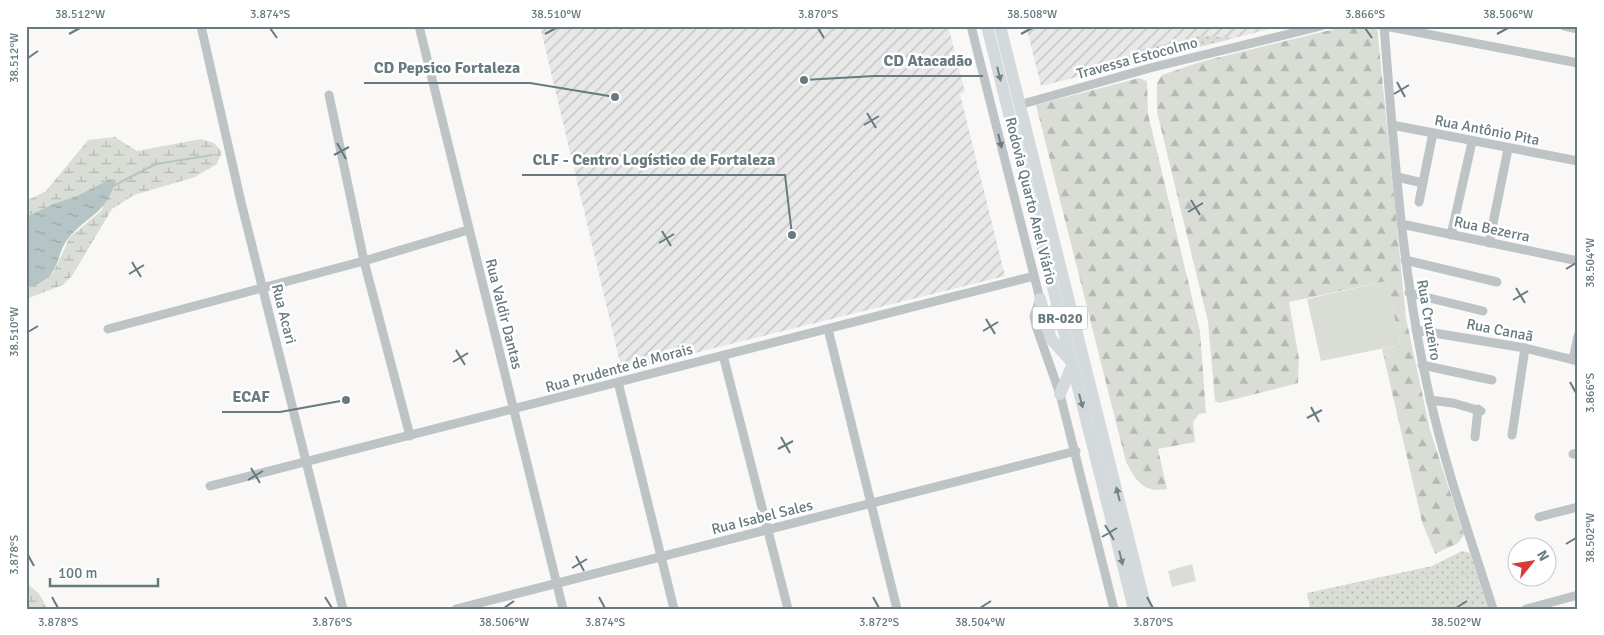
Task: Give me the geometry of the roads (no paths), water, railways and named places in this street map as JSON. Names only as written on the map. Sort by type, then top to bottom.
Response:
[{"type":"highway","name":"Rodovia Quarto Anel Viário","points":[[987,26],[1134,609]]},
{"type":"highway","name":"Rodovia Quarto Anel Viário","points":[[1000,26],[1146,609]]},
{"type":"highway","points":[[1040,299],[1051,339],[1071,364],[1060,394]]},
{"type":"street","name":"Rua Acari","points":[[201,26],[343,609]]},
{"type":"street","name":"Rua Valdir Dantas","points":[[419,26],[563,609]]},
{"type":"street","points":[[971,26],[1040,299],[1034,316],[1036,326],[1060,394],[1076,451],[1114,609]]},
{"type":"street","name":"Travessa Estocolmo","points":[[1019,105],[1150,68],[1321,26]]},
{"type":"street","points":[[1384,26],[1578,63]]},
{"type":"street","name":"Rua Cruzeiro","points":[[1384,26],[1405,260],[1422,365],[1445,459],[1493,609]]},
{"type":"street","points":[[1564,26],[1578,29]]},
{"type":"street","points":[[329,94],[345,179],[364,261],[410,436]]},
{"type":"street","name":"Rua Antônio Pita","points":[[1392,125],[1508,149],[1578,161]]},
{"type":"street","points":[[1419,202],[1434,134]]},
{"type":"street","points":[[1450,235],[1472,142]]},
{"type":"street","points":[[1489,243],[1508,149]]},
{"type":"street","points":[[1397,177],[1423,183]]},
{"type":"street","name":"Rua Bezerra","points":[[1401,224],[1578,261]]},
{"type":"street","points":[[108,329],[263,286],[364,261],[468,230]]},
{"type":"street","points":[[1405,260],[1497,282]]},
{"type":"street","name":"Rua Prudente de Morais","points":[[210,486],[1034,276]]},
{"type":"street","points":[[1409,293],[1483,311]]},
{"type":"street","points":[[828,329],[897,609]]},
{"type":"street","name":"Rua Canaã","points":[[1416,330],[1524,348],[1575,360]]},
{"type":"street","points":[[1575,360],[1578,336]]},
{"type":"street","points":[[1512,435],[1524,348]]},
{"type":"street","points":[[723,355],[788,609]]},
{"type":"street","points":[[1422,365],[1492,380]]},
{"type":"street","points":[[618,382],[674,609]]},
{"type":"street","points":[[1430,400],[1453,403],[1479,410],[1475,436]]},
{"type":"street","name":"Rua Isabel Sales","points":[[456,609],[1076,451]]},
{"type":"street","points":[[1539,518],[1578,507]]},
{"type":"street","points":[[1526,609],[1578,595]]},
{"type":"water","points":[[110,179],[116,180],[103,206],[71,235],[65,243],[53,271],[48,277],[30,287],[26,282],[26,217],[53,204],[79,195]]},
{"type":"waterway","points":[[113,186],[156,164],[212,155]]},
{"type":"place","name":"CD Atacadão","points":[[804,80]]},
{"type":"place","name":"CD Pepsico Fortaleza","points":[[615,97]]},
{"type":"place","name":"CLF - Centro Logístico de Fortaleza","points":[[792,235]]},
{"type":"place","name":"ECAF","points":[[346,400]]}]
